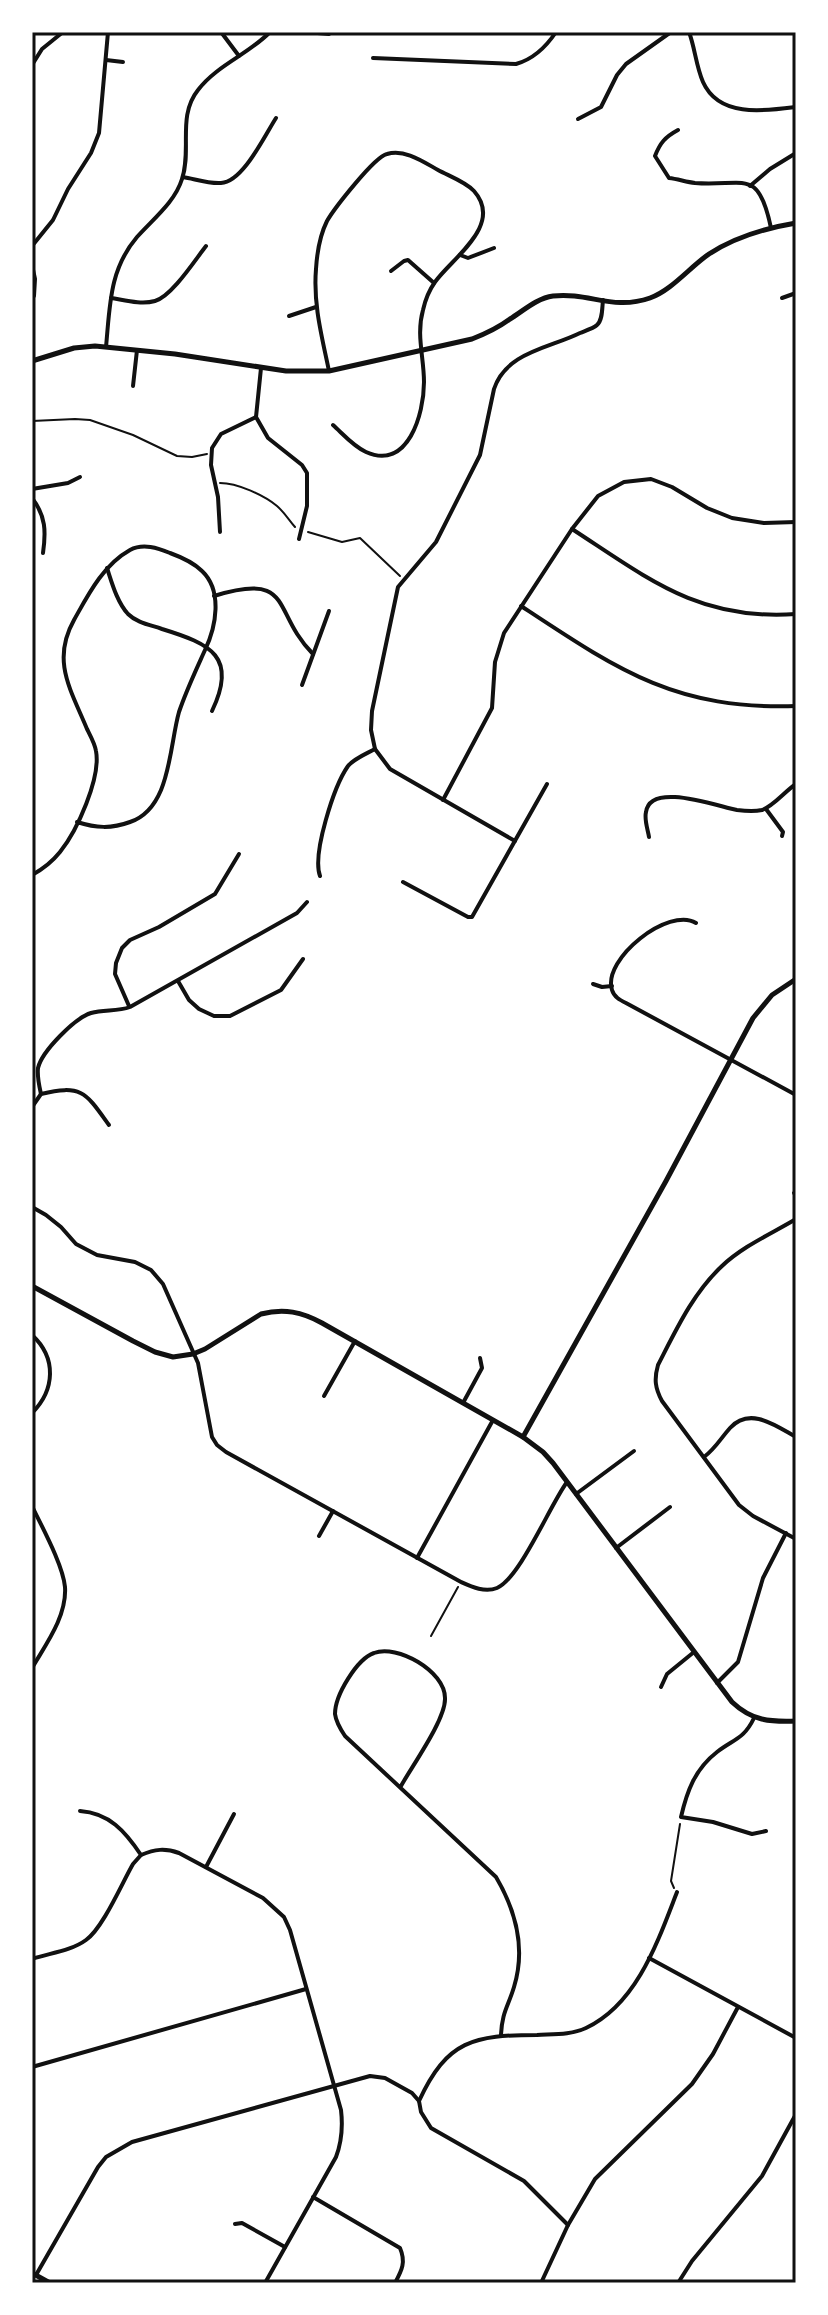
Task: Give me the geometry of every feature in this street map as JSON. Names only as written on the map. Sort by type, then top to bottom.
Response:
[{"type":"street","points":[[32,65],[42,49],[63,32]]},
{"type":"street","points":[[32,246],[47,229],[99,133],[108,32]]},
{"type":"street","points":[[221,32],[239,56]]},
{"type":"street","points":[[106,347],[115,273],[135,239],[174,195],[183,177],[188,109],[196,91],[270,32]]},
{"type":"street","points":[[306,32],[329,34]]},
{"type":"street","points":[[373,58],[516,64],[541,51],[556,32]]},
{"type":"street","points":[[578,119],[601,107],[626,64],[671,32]]},
{"type":"street","points":[[689,32],[704,85],[712,96],[736,109],[796,107]]},
{"type":"street","points":[[106,60],[123,62]]},
{"type":"street","points":[[183,177],[220,184],[232,179],[243,170],[276,118]]},
{"type":"street","points":[[678,130],[661,142],[655,156],[669,178],[695,183],[742,182],[756,189],[766,203],[771,228]]},
{"type":"street","points":[[329,371],[316,307],[316,268],[321,235],[328,220],[372,163],[383,154],[400,153],[412,156],[472,188],[482,206],[483,220],[460,255],[434,283],[423,308],[418,336],[424,380],[420,409],[412,433],[403,448],[385,455],[369,454],[333,425]]},
{"type":"street","points":[[750,186],[796,153]]},
{"type":"street","points":[[32,361],[74,348],[106,347],[286,371],[329,371],[472,339],[549,296],[572,295],[617,305],[654,297],[729,242],[796,223]]},
{"type":"street","points":[[111,298],[146,302],[159,300],[171,290],[206,246]]},
{"type":"street","points":[[460,255],[468,258],[494,248]]},
{"type":"street","points":[[391,271],[408,260],[434,283]]},
{"type":"street","points":[[32,265],[34,296]]},
{"type":"street","points":[[782,298],[796,293]]},
{"type":"street","points":[[515,841],[397,774],[385,764],[375,749],[371,730],[372,711],[396,591],[436,542],[480,455],[498,379],[523,355],[597,325],[603,300]]},
{"type":"street","points":[[289,316],[316,307]]},
{"type":"street","points":[[133,386],[137,350]]},
{"type":"street","points":[[261,368],[256,417],[273,443],[305,469],[308,487],[299,539]]},
{"type":"street","points":[[220,532],[211,453],[221,434],[256,417]]},
{"type":"street","points":[[32,489],[68,483],[80,477]]},
{"type":"street","points":[[443,800],[492,708],[492,678],[504,633],[572,529],[598,496],[624,482],[643,479],[661,482],[732,518],[764,523],[796,522]]},
{"type":"street","points":[[32,498],[45,523],[43,553]]},
{"type":"street","points":[[572,529],[657,584],[688,600],[745,613],[796,614]]},
{"type":"street","points":[[32,875],[59,853],[87,801],[94,777],[96,751],[66,683],[63,652],[71,625],[107,568],[132,549],[155,546],[203,571],[214,596],[215,624],[180,711],[161,793],[150,811],[138,820],[121,826],[97,828],[77,822]]},
{"type":"street","points":[[107,568],[119,601],[128,614],[141,622],[185,636],[207,647],[218,658],[223,674],[222,691],[212,711]]},
{"type":"street","points":[[214,596],[253,587],[267,591],[279,599],[313,654]]},
{"type":"street","points":[[521,606],[611,665],[663,688],[730,704],[796,706]]},
{"type":"street","points":[[302,685],[329,611]]},
{"type":"street","points":[[320,876],[317,865],[324,826],[344,774],[352,762],[375,749]]},
{"type":"street","points":[[403,882],[462,918],[473,916],[547,784]]},
{"type":"street","points":[[649,837],[646,811],[650,803],[662,798],[686,799],[748,812],[766,809],[796,784]]},
{"type":"street","points":[[766,809],[783,832],[782,836]]},
{"type":"street","points":[[130,1007],[115,974],[122,948],[130,940],[215,894],[239,854]]},
{"type":"street","points":[[41,1094],[38,1069],[47,1050],[84,1016],[130,1007],[297,913],[307,902]]},
{"type":"street","points":[[696,923],[688,919],[676,920],[642,937],[622,957],[613,974],[614,995],[729,1061],[796,1095]]},
{"type":"street","points":[[178,981],[189,1000],[199,1009],[214,1016],[230,1016],[281,990],[303,959]]},
{"type":"street","points":[[523,1437],[762,1005],[796,979]]},
{"type":"street","points":[[593,984],[612,986]]},
{"type":"street","points":[[32,1107],[41,1094],[60,1089],[78,1091],[91,1100],[109,1125]]},
{"type":"street","points":[[32,1207],[54,1221],[76,1244],[97,1255],[135,1262],[151,1270],[163,1284],[198,1363],[209,1428],[217,1445],[461,1582],[479,1589],[495,1589],[506,1582],[517,1569],[567,1482]]},
{"type":"street","points":[[796,1219],[731,1258],[711,1277],[688,1309],[658,1365],[655,1385],[658,1394],[743,1508],[796,1539]]},
{"type":"street","points":[[33,1288],[155,1352],[173,1357],[205,1349],[247,1321],[272,1311],[298,1312],[355,1341],[523,1437],[543,1452],[732,1702],[754,1718],[776,1722],[796,1721]]},
{"type":"street","points":[[32,1335],[42,1345],[51,1380],[47,1395],[32,1413]]},
{"type":"street","points":[[324,1396],[355,1341]]},
{"type":"street","points":[[463,1403],[482,1368],[480,1358]]},
{"type":"street","points":[[738,1412],[741,1420]]},
{"type":"street","points":[[704,1457],[717,1446],[732,1425],[748,1418],[761,1419],[796,1437]]},
{"type":"street","points":[[417,1558],[493,1420]]},
{"type":"street","points":[[576,1494],[634,1451]]},
{"type":"street","points":[[32,1506],[62,1574],[65,1589],[61,1612],[32,1668]]},
{"type":"street","points":[[616,1548],[670,1507]]},
{"type":"street","points":[[319,1536],[333,1511]]},
{"type":"street","points":[[717,1683],[738,1662],[763,1578],[786,1533]]},
{"type":"street","points":[[401,1786],[440,1719],[446,1696],[432,1671],[405,1656],[378,1651],[357,1665],[339,1696],[335,1713],[345,1736],[496,1877],[512,1906],[517,1921],[519,1956],[513,1990],[501,2017],[501,2035]]},
{"type":"street","points":[[661,1687],[667,1674],[694,1652]]},
{"type":"street","points":[[754,1718],[745,1733],[716,1752],[701,1767],[690,1784],[681,1817],[713,1822],[752,1834],[766,1831]]},
{"type":"street","points":[[80,1811],[96,1812],[120,1827],[141,1855]]},
{"type":"street","points":[[206,1867],[234,1814]]},
{"type":"street","points":[[32,1959],[74,1947],[88,1939],[98,1928],[133,1864],[141,1855],[152,1850],[167,1849],[206,1867],[263,1898],[284,1917],[341,2110],[342,2141],[265,2283]]},
{"type":"street","points":[[568,2225],[524,2181],[431,2128],[421,2112],[419,2101],[434,2071],[447,2056],[473,2041],[501,2035],[561,2034],[585,2028],[608,2014],[622,2000],[649,1958],[677,1892]]},
{"type":"street","points":[[649,1958],[796,2038]]},
{"type":"street","points":[[32,2067],[306,1989]]},
{"type":"street","points":[[541,2283],[568,2225],[601,2171],[700,2074],[738,2007]]},
{"type":"street","points":[[50,2283],[34,2274],[98,2167],[118,2148],[370,2076],[385,2078],[401,2086],[419,2101]]},
{"type":"street","points":[[678,2283],[692,2261],[762,2176],[796,2114]]},
{"type":"street","points":[[313,2197],[400,2248],[403,2265],[395,2283]]},
{"type":"street","points":[[235,2224],[242,2223],[285,2247]]},
{"type":"path","points":[[32,421],[90,420],[133,435],[177,456],[211,453]]},
{"type":"path","points":[[215,483],[231,484],[268,500],[301,530],[342,542],[360,538],[403,579]]},
{"type":"path","points":[[431,1636],[461,1582]]},
{"type":"path","points":[[677,1892],[671,1881],[681,1817]]}]
